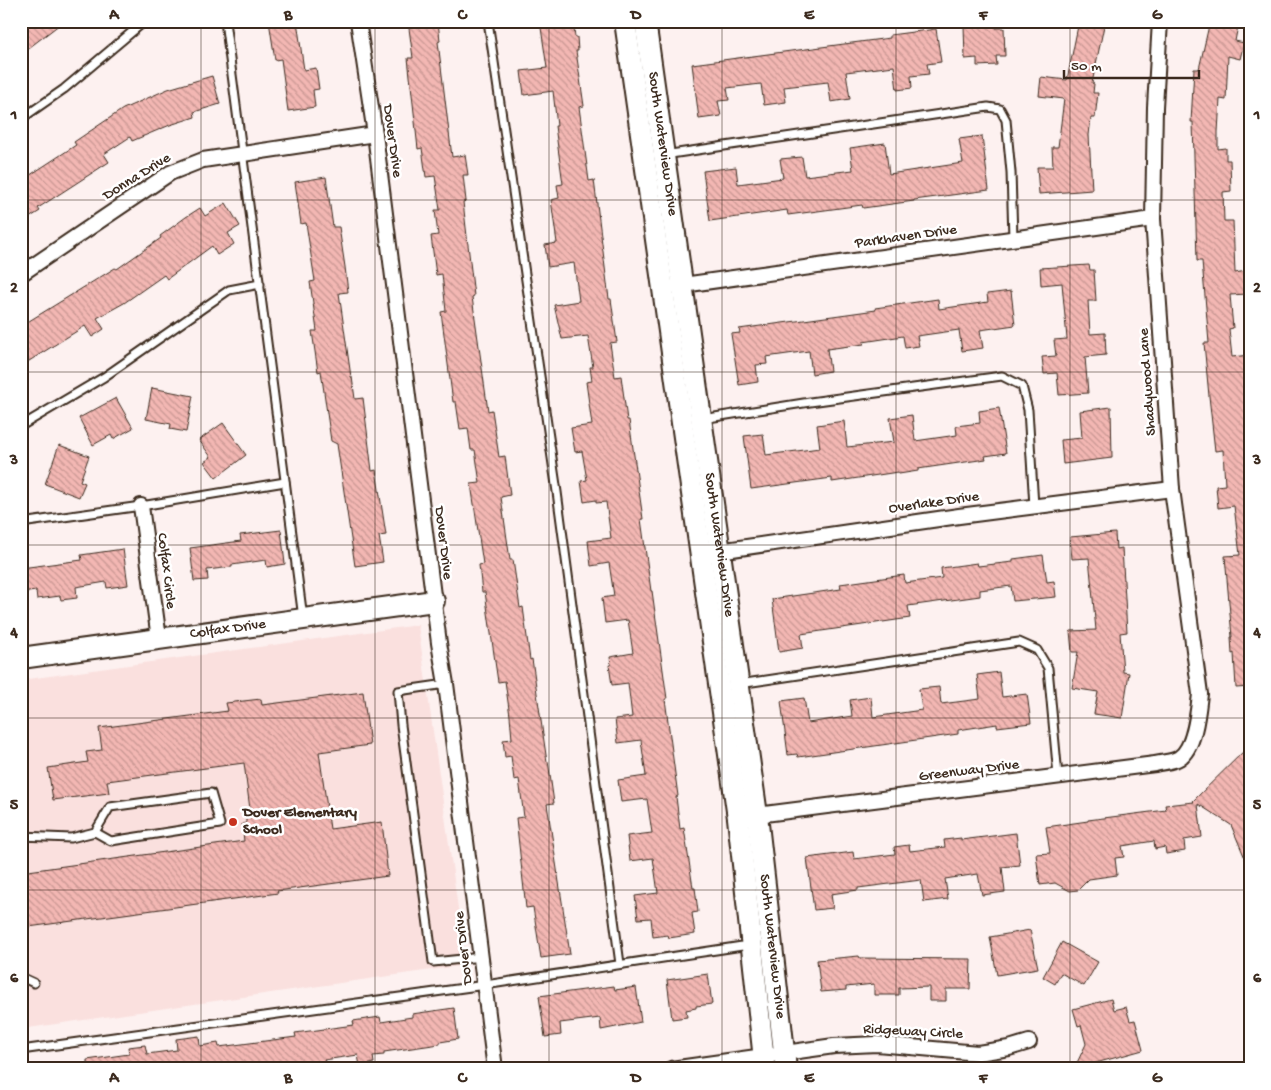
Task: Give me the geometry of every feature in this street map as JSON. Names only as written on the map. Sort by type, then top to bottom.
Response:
[{"type":"street","name":"Dover Drive","points":[[358,21],[375,134],[495,1069]]},
{"type":"street","name":"South Waterview Drive","points":[[625,21],[673,287],[701,419],[710,552],[738,684],[748,817],[752,945],[764,1062]]},
{"type":"street","name":"South Waterview Drive","points":[[645,21],[664,155],[673,287],[748,817],[786,1061]]},
{"type":"street","name":"Shadywood Lane","points":[[1160,21],[1154,117],[1152,219],[1172,489],[1200,694],[1198,716],[1191,737]]},
{"type":"street","name":"Donna Drive","points":[[21,274],[170,173],[203,160],[375,134]]},
{"type":"street","name":"Parkhaven Drive","points":[[673,287],[1152,219]]},
{"type":"street","name":"Overlake Drive","points":[[710,552],[1034,506],[1172,489]]},
{"type":"street","name":"Colfax Circle","points":[[141,506],[159,640]]},
{"type":"street","name":"Colfax Drive","points":[[21,658],[434,601]]},
{"type":"street","name":"Greenway Drive","points":[[748,817],[1155,764],[1178,758],[1188,750],[1191,737]]},
{"type":"street","name":"Ridgeway Circle","points":[[671,1069],[786,1061],[834,1046],[877,1044],[978,1053],[1009,1048],[1029,1042]]},
{"type":"lane","points":[[21,119],[64,89],[145,21]]},
{"type":"lane","points":[[225,21],[303,619]]},
{"type":"lane","points":[[488,21],[557,492],[620,964]]},
{"type":"lane","points":[[664,155],[988,107],[1000,109],[1006,120],[1011,172],[1013,238]]},
{"type":"lane","points":[[21,426],[104,377],[229,290],[260,284]]},
{"type":"lane","points":[[701,419],[1002,376],[1022,386],[1028,410],[1034,506]]},
{"type":"lane","points":[[21,523],[141,506],[285,482]]},
{"type":"lane","points":[[738,684],[1019,642],[1037,650],[1048,668],[1058,776]]},
{"type":"lane","points":[[446,684],[398,691],[401,725],[433,962],[482,957]]},
{"type":"lane","points":[[21,836],[71,838],[95,832],[111,841],[220,824],[211,793],[110,807],[95,832]]},
{"type":"lane","points":[[21,1050],[485,985],[752,945]]},
{"type":"lane","points":[[21,977],[34,983]]},
{"type":"shaded area","name":"Dover Elementary School","points":[[418,625],[466,965],[21,1029],[21,680]]},
{"type":"building","points":[[21,21],[64,21],[21,54]]},
{"type":"building","points":[[269,21],[297,21],[304,70],[316,68],[319,89],[313,90],[315,107],[288,111],[281,59],[275,60]]},
{"type":"building","points":[[408,21],[438,21],[440,41],[438,42],[452,157],[465,155],[468,175],[463,175],[466,201],[463,202],[474,296],[472,297],[488,411],[492,410],[499,457],[505,456],[510,495],[501,497],[510,560],[513,560],[520,608],[523,607],[530,660],[532,659],[548,761],[554,803],[547,804],[570,954],[541,958],[533,907],[526,908],[516,818],[524,817],[519,779],[514,780],[511,756],[505,757],[503,740],[512,739],[510,716],[505,681],[498,682],[485,592],[482,592],[479,565],[483,564],[471,484],[480,483],[475,450],[471,450],[468,428],[460,429],[456,402],[453,402],[441,312],[446,311],[442,274],[436,275],[431,236],[438,235],[435,210],[440,210],[435,176],[426,177],[422,148],[418,149],[408,58],[413,58]]},
{"type":"building","points":[[540,21],[573,21],[575,37],[577,37],[578,51],[576,51],[584,106],[579,107],[589,181],[594,180],[609,299],[611,299],[617,342],[610,343],[615,377],[621,376],[627,420],[629,420],[667,699],[665,699],[678,796],[676,797],[680,829],[684,828],[693,888],[695,888],[698,912],[692,913],[695,934],[669,938],[668,935],[653,937],[651,918],[638,919],[635,896],[658,893],[653,858],[630,861],[627,836],[652,833],[647,799],[621,802],[618,780],[646,776],[641,740],[618,743],[615,719],[632,717],[628,683],[612,685],[609,665],[611,665],[610,657],[633,653],[628,620],[605,623],[602,598],[614,596],[609,563],[591,566],[588,541],[611,538],[606,502],[596,503],[596,500],[584,502],[581,481],[587,480],[582,451],[575,452],[571,428],[592,425],[586,382],[592,381],[590,367],[593,367],[588,336],[562,339],[554,305],[579,301],[574,263],[548,267],[545,245],[557,243],[551,200],[559,198],[557,185],[563,184],[555,126],[557,126],[553,91],[524,95],[521,71],[547,68]]},
{"type":"building","points":[[1079,21],[1105,21],[1092,83],[1094,84],[1093,93],[1098,93],[1095,118],[1091,118],[1089,135],[1092,190],[1039,194],[1037,167],[1053,167],[1052,147],[1058,147],[1064,99],[1039,96],[1041,77],[1067,80]]},
{"type":"building","points":[[1210,21],[1239,21],[1235,41],[1244,43],[1240,59],[1228,56],[1226,100],[1220,99],[1218,132],[1218,149],[1226,148],[1226,160],[1230,160],[1231,191],[1223,192],[1224,221],[1233,221],[1235,273],[1246,271],[1247,294],[1230,295],[1233,328],[1229,329],[1232,357],[1249,355],[1250,366],[1250,687],[1236,688],[1225,556],[1240,555],[1234,506],[1218,508],[1216,486],[1225,485],[1223,450],[1215,451],[1209,396],[1204,343],[1209,343],[1202,261],[1197,261],[1193,122],[1191,122],[1194,69],[1199,69]]},
{"type":"building","points":[[996,23],[996,28],[1004,28],[1005,56],[996,56],[997,65],[977,66],[977,58],[965,59],[964,25]]},
{"type":"building","points":[[936,29],[941,62],[927,64],[929,74],[911,76],[912,88],[897,90],[894,66],[846,72],[850,99],[831,102],[828,82],[784,87],[786,102],[764,105],[761,84],[727,88],[729,100],[718,101],[721,116],[699,119],[692,64],[890,38],[890,35]]},
{"type":"building","points":[[212,76],[220,104],[194,112],[195,117],[132,141],[130,137],[104,154],[109,162],[38,208],[40,211],[21,223],[21,181],[76,145],[74,142],[123,109],[168,89]]},
{"type":"building","points":[[982,136],[989,190],[863,208],[862,205],[788,215],[787,210],[710,221],[703,171],[736,167],[738,184],[783,178],[780,159],[802,157],[805,176],[853,170],[850,148],[885,143],[889,174],[963,163],[959,139]]},
{"type":"building","points":[[326,177],[333,227],[339,227],[345,267],[348,292],[339,293],[351,377],[355,399],[363,398],[372,471],[376,470],[386,535],[379,536],[383,562],[355,566],[337,444],[331,441],[321,371],[318,372],[312,331],[317,331],[310,282],[315,281],[306,223],[301,224],[295,182]]},
{"type":"building","points":[[226,203],[240,226],[228,233],[234,244],[217,255],[212,246],[167,279],[164,275],[124,303],[97,318],[104,329],[92,337],[85,326],[21,366],[21,326],[115,268],[117,269],[200,208],[205,216]]},
{"type":"building","points":[[1089,265],[1090,270],[1094,270],[1096,301],[1088,301],[1090,334],[1105,333],[1106,355],[1085,357],[1088,393],[1059,395],[1057,373],[1044,374],[1042,357],[1056,356],[1054,340],[1067,339],[1062,283],[1041,285],[1040,268]]},
{"type":"building","points":[[1011,291],[1015,325],[980,330],[983,348],[962,351],[959,330],[917,336],[919,346],[905,348],[903,336],[863,342],[864,344],[827,349],[830,371],[812,374],[809,351],[766,357],[767,364],[756,365],[758,382],[739,385],[731,334],[740,333],[739,329],[876,310],[875,308],[938,299],[939,309],[988,302],[987,294]]},
{"type":"building","points":[[152,388],[193,396],[186,432],[170,429],[171,424],[146,419]]},
{"type":"building","points":[[116,398],[133,428],[113,439],[111,435],[93,445],[79,418]]},
{"type":"building","points":[[1111,407],[1112,458],[1063,464],[1061,440],[1082,438],[1080,411]]},
{"type":"building","points":[[999,408],[1006,453],[985,456],[986,459],[918,469],[918,471],[899,474],[898,472],[832,482],[832,478],[751,489],[744,436],[763,434],[766,455],[820,448],[817,425],[844,421],[847,447],[894,442],[890,418],[912,415],[915,441],[957,435],[956,426],[980,423],[979,411]]},
{"type":"building","points":[[223,423],[246,455],[216,478],[204,462],[211,457],[199,440]]},
{"type":"building","points":[[59,445],[89,456],[80,481],[85,483],[79,497],[45,484]]},
{"type":"building","points":[[281,530],[285,564],[267,567],[266,560],[232,565],[232,567],[207,570],[208,580],[194,581],[190,548],[241,541],[240,535]]},
{"type":"building","points":[[1115,533],[1116,549],[1122,548],[1127,632],[1120,633],[1123,672],[1129,673],[1122,718],[1094,714],[1098,692],[1072,688],[1078,652],[1072,652],[1070,631],[1096,630],[1089,558],[1072,559],[1070,537]]},
{"type":"building","points":[[123,549],[128,585],[107,588],[106,582],[76,587],[77,598],[61,600],[60,596],[37,599],[36,591],[21,593],[21,568],[82,560],[81,555]]},
{"type":"building","points":[[1043,555],[1047,582],[1054,581],[1056,597],[1013,601],[1011,586],[980,590],[980,596],[908,606],[910,618],[801,634],[803,648],[779,652],[772,599],[841,589],[840,584],[904,575],[905,583],[942,578],[941,568],[977,563],[978,566],[1013,562],[1013,559]]},
{"type":"building","points":[[999,672],[1002,697],[1027,694],[1031,723],[997,727],[997,724],[958,730],[958,734],[798,757],[797,754],[788,755],[781,701],[804,698],[808,723],[852,716],[850,700],[871,697],[873,717],[922,710],[919,689],[939,687],[941,704],[980,699],[977,675]]},
{"type":"building","points":[[363,692],[370,745],[319,752],[330,829],[382,822],[388,876],[21,928],[21,872],[244,841],[242,824],[246,823],[246,818],[251,817],[244,763],[107,781],[109,793],[53,800],[48,768],[88,762],[86,752],[102,750],[99,728],[228,711],[226,703],[261,699],[262,705]]},
{"type":"building","points":[[1250,745],[1250,870],[1231,825],[1198,804],[1202,837],[1184,840],[1185,851],[1166,854],[1165,847],[1155,849],[1154,841],[1122,846],[1124,857],[1115,858],[1117,875],[1089,879],[1078,890],[1070,891],[1055,883],[1040,885],[1036,854],[1050,853],[1046,827],[1166,810],[1165,805],[1194,802]]},
{"type":"building","points":[[1016,833],[1020,865],[1002,867],[1005,892],[982,895],[978,874],[945,879],[948,899],[924,902],[921,880],[858,888],[858,890],[831,894],[833,908],[814,910],[807,858],[853,852],[854,859],[895,854],[894,847],[909,845],[910,851],[945,847],[944,840],[961,838],[961,840]]},
{"type":"building","points":[[1030,930],[1038,968],[997,975],[990,937]]},
{"type":"building","points":[[1062,942],[1098,962],[1084,986],[1061,973],[1055,984],[1043,977]]},
{"type":"building","points":[[859,956],[860,958],[971,959],[970,989],[946,989],[946,1001],[929,1001],[929,987],[899,988],[899,995],[874,995],[874,984],[846,987],[846,990],[821,992],[817,960]]},
{"type":"building","points":[[708,974],[712,1004],[696,1006],[696,1008],[686,1010],[687,1017],[672,1019],[667,980]]},
{"type":"building","points":[[614,986],[615,990],[636,987],[641,1022],[601,1030],[600,1018],[560,1023],[561,1035],[545,1037],[539,996]]},
{"type":"building","points":[[1111,999],[1114,1010],[1126,1007],[1130,1021],[1135,1020],[1143,1050],[1074,1069],[1086,1044],[1081,1025],[1078,1026],[1073,1009]]},
{"type":"building","points":[[454,1008],[458,1039],[440,1042],[440,1044],[384,1052],[384,1055],[373,1056],[374,1063],[360,1066],[358,1055],[324,1060],[325,1062],[312,1064],[313,1069],[87,1069],[87,1060],[129,1054],[128,1047],[145,1045],[147,1054],[177,1050],[176,1039],[199,1036],[200,1046],[218,1043],[219,1047],[296,1037],[295,1033],[354,1025],[353,1021],[380,1017],[381,1022],[412,1017],[412,1014]]},
{"type":"place","name":"Dover Elementary School","points":[[233,822]]}]
